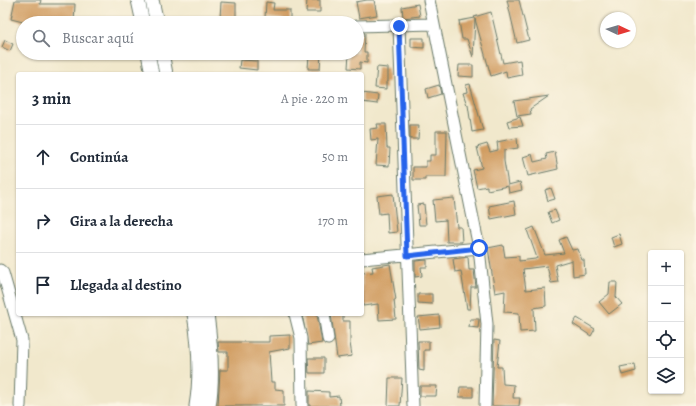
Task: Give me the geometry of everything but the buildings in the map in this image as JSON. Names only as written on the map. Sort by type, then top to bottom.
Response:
[{"type":"main road","points":[[138,0],[141,16]]},
{"type":"main road","points":[[152,0],[155,16]]},
{"type":"main road","points":[[149,60],[152,72]]},
{"type":"main road","points":[[163,60],[166,72]]},
{"type":"main road","points":[[194,316],[197,342],[198,392],[196,406]]},
{"type":"main road","points":[[207,316],[210,334],[211,392],[209,406]]},
{"type":"street","points":[[429,0],[479,248],[487,324],[485,406]]},
{"type":"street","points":[[364,26],[433,24]]},
{"type":"street","points":[[399,26],[413,406]]},
{"type":"street","points":[[364,260],[479,248]]},
{"type":"street","points":[[0,270],[3,273],[22,340],[20,406]]},
{"type":"street","points":[[296,316],[301,338],[302,406]]},
{"type":"street","points":[[324,316],[328,339]]},
{"type":"route","points":[[399,26],[407,256],[479,248]]}]
